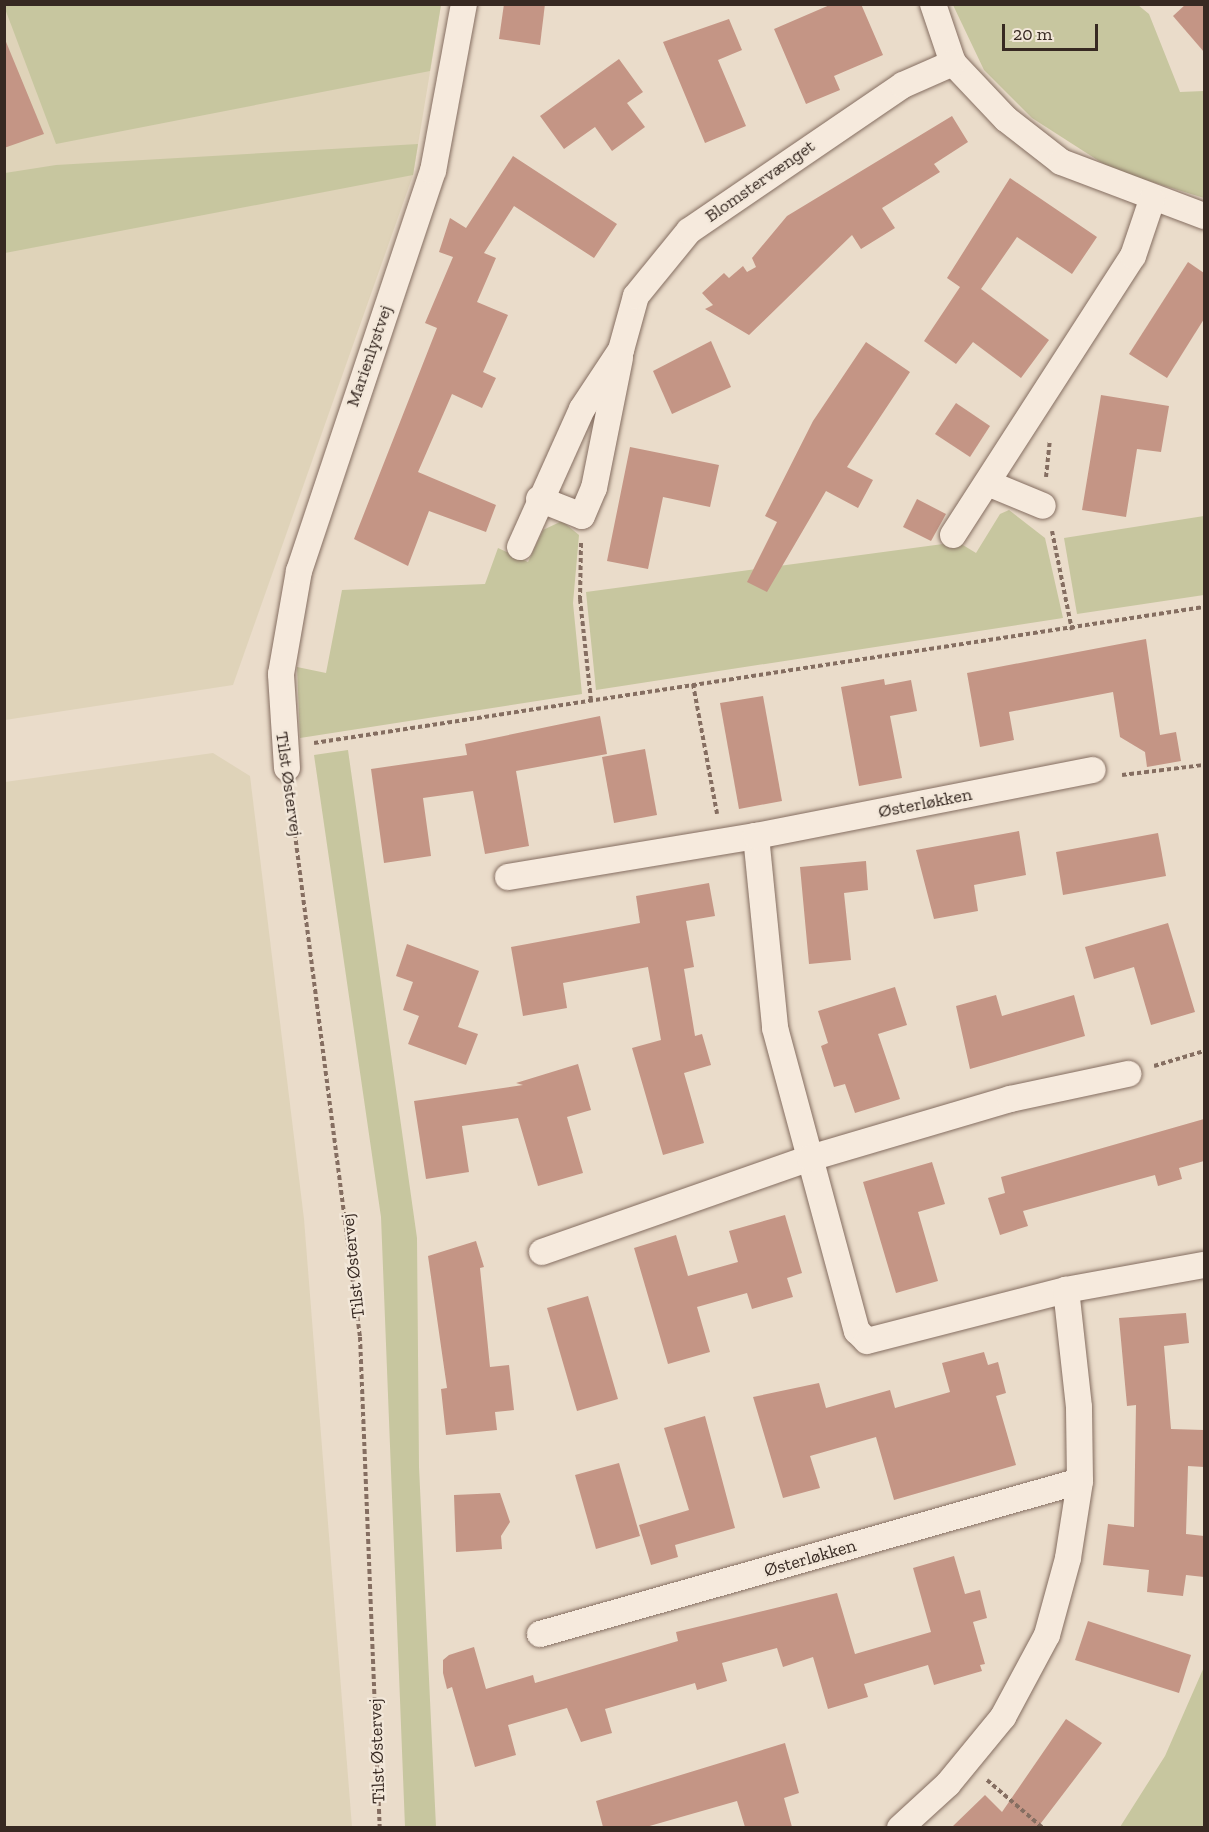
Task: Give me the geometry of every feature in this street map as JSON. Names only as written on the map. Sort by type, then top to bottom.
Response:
[{"type":"street","name":"Marienlystvej","points":[[279,708],[285,635],[299,572],[433,171],[464,4]]},
{"type":"street","points":[[933,4],[953,63],[1006,119],[1060,162],[1152,200],[1204,216]]},
{"type":"street","name":"Blomstervænget","points":[[582,516],[594,488],[621,350],[636,296],[689,231],[903,85],[953,63]]},
{"type":"street","points":[[953,535],[990,484],[1133,256],[1152,200]]},
{"type":"street","name":"Blomstervænget","points":[[520,547],[539,499],[582,409],[621,350]]},
{"type":"street","points":[[990,484],[1043,506]]},
{"type":"street","points":[[539,499],[582,516]]},
{"type":"street","name":"Tilst Østervej","points":[[279,708],[285,758]]},
{"type":"street","name":"Østerløkken","points":[[508,877],[756,836],[1093,770]]},
{"type":"street","points":[[756,836],[775,1028],[857,1331],[867,1341],[1066,1290],[1204,1265]]},
{"type":"street","points":[[542,1252],[810,1158],[1010,1099],[1128,1074]]},
{"type":"street","points":[[900,1827],[965,1763],[1003,1717],[1047,1635],[1068,1558],[1080,1481],[1079,1407],[1066,1290]]},
{"type":"street","name":"Østerløkken","points":[[540,1634],[1080,1481]]},
{"type":"path","points":[[582,516],[580,599],[591,701]]},
{"type":"path","points":[[285,758],[693,684],[1204,608]]},
{"type":"path","points":[[693,684],[721,842]]},
{"type":"path","name":"Tilst Østervej","points":[[285,758],[353,1252],[380,1827]]},
{"type":"path","points":[[1093,770],[1111,777],[1204,765]]},
{"type":"path","points":[[1128,1074],[1204,1051]]},
{"type":"path","points":[[965,1763],[1043,1827]]},
{"type":"shaded area","points":[[5,5],[441,5],[413,175],[233,685],[5,720]]},
{"type":"shaded area","points":[[213,753],[250,776],[304,1219],[352,1827],[5,1827],[5,782]]},
{"type":"green space","points":[[441,5],[430,71],[56,144],[4,6]]},
{"type":"green space","points":[[953,5],[1138,5],[1149,14],[1180,92],[1204,91],[1204,198],[1113,170],[1032,118],[984,70]]},
{"type":"green space","points":[[418,144],[413,175],[5,253],[5,173],[56,165]]},
{"type":"green space","points":[[1009,510],[1045,538],[1063,618],[596,690],[586,592],[958,542],[976,553],[1000,514]]},
{"type":"green space","points":[[1204,516],[1204,595],[1077,614],[1064,538]]},
{"type":"green space","points":[[562,521],[579,535],[573,603],[582,694],[300,738],[297,667],[326,673],[342,590],[485,584],[498,548],[528,562],[543,530]]},
{"type":"green space","points":[[348,750],[417,1238],[419,1467],[436,1827],[405,1827],[381,1217],[314,755]]},
{"type":"green space","points":[[1204,1667],[1204,1827],[1120,1827],[1165,1756]]},
{"type":"building","points":[[504,4],[545,4],[540,45],[499,39]]},
{"type":"building","points":[[832,4],[861,4],[883,55],[834,76],[840,90],[806,104],[774,29]]},
{"type":"building","points":[[1186,4],[1204,4],[1204,52],[1173,16]]},
{"type":"building","points":[[729,19],[742,50],[718,60],[746,126],[705,143],[663,42]]},
{"type":"building","points":[[4,37],[44,134],[4,148]]},
{"type":"building","points":[[619,59],[643,92],[627,103],[645,127],[612,151],[595,127],[564,149],[540,116]]},
{"type":"building","points":[[952,116],[968,142],[934,164],[940,172],[882,208],[895,228],[861,249],[852,235],[749,335],[705,309],[713,305],[702,293],[724,273],[729,278],[743,266],[747,272],[756,267],[752,258],[787,216]]},
{"type":"building","points":[[513,156],[617,224],[594,258],[514,206],[484,253],[496,258],[477,302],[508,315],[483,372],[496,378],[482,408],[452,394],[418,472],[496,505],[486,532],[429,511],[408,566],[354,539],[437,328],[425,323],[453,257],[439,252],[450,218],[466,228]]},
{"type":"building","points":[[1010,178],[1097,237],[1072,274],[1017,237],[981,289],[1049,340],[1021,378],[973,342],[956,364],[924,341],[960,287],[947,278]]},
{"type":"building","points":[[1188,262],[1204,273],[1204,319],[1167,378],[1129,354]]},
{"type":"building","points":[[711,341],[731,387],[672,414],[653,371]]},
{"type":"building","points":[[866,342],[910,372],[847,467],[873,480],[858,508],[826,491],[767,592],[747,582],[777,522],[765,516],[813,421]]},
{"type":"building","points":[[1101,395],[1169,406],[1161,452],[1137,449],[1126,517],[1082,510]]},
{"type":"building","points":[[956,403],[990,426],[970,457],[935,434]]},
{"type":"building","points":[[630,447],[719,465],[710,507],[663,497],[648,569],[607,561]]},
{"type":"building","points":[[917,499],[946,514],[931,541],[903,527]]},
{"type":"building","points":[[1146,639],[1160,735],[1176,732],[1181,761],[1147,767],[1145,752],[1120,737],[1113,692],[1009,712],[1014,740],[980,747],[967,673]]},
{"type":"building","points":[[884,679],[885,685],[911,680],[917,711],[890,716],[902,778],[859,786],[841,687]]},
{"type":"building","points":[[763,696],[782,801],[739,809],[720,703]]},
{"type":"building","points":[[600,716],[607,754],[516,771],[529,846],[485,854],[473,791],[423,798],[431,856],[384,863],[371,769],[467,755],[465,744]]},
{"type":"building","points":[[645,749],[657,815],[614,823],[602,757]]},
{"type":"building","points":[[1019,831],[1026,875],[974,885],[978,911],[934,919],[916,850]]},
{"type":"building","points":[[1158,833],[1166,876],[1063,895],[1056,852]]},
{"type":"building","points":[[866,861],[868,890],[844,893],[851,960],[809,964],[800,867]]},
{"type":"building","points":[[709,883],[715,916],[686,921],[694,967],[684,969],[695,1036],[702,1034],[711,1065],[684,1073],[704,1143],[663,1155],[632,1048],[661,1040],[648,967],[563,983],[567,1008],[523,1016],[511,947],[640,923],[636,896]]},
{"type":"building","points":[[1168,923],[1195,1012],[1151,1025],[1134,967],[1094,979],[1085,947]]},
{"type":"building","points":[[407,944],[479,971],[458,1027],[478,1034],[466,1065],[408,1044],[419,1016],[403,1010],[413,982],[396,976]]},
{"type":"building","points":[[895,987],[907,1025],[878,1034],[900,1099],[855,1113],[845,1084],[834,1087],[821,1046],[828,1043],[818,1011]]},
{"type":"building","points":[[996,995],[1002,1016],[1074,995],[1085,1036],[970,1069],[956,1006]]},
{"type":"building","points":[[578,1064],[591,1110],[567,1117],[583,1173],[538,1186],[518,1118],[462,1126],[469,1172],[426,1179],[414,1101],[523,1085],[516,1083]]},
{"type":"building","points":[[1204,1119],[1204,1161],[1179,1168],[1182,1179],[1158,1186],[1155,1175],[1023,1211],[1028,1226],[1000,1235],[988,1198],[1005,1193],[1001,1177]]},
{"type":"building","points":[[932,1162],[945,1204],[918,1212],[938,1281],[896,1293],[863,1182]]},
{"type":"building","points":[[785,1215],[802,1273],[787,1278],[793,1297],[752,1309],[747,1293],[697,1307],[710,1352],[668,1364],[634,1248],[676,1235],[688,1276],[738,1262],[729,1231]]},
{"type":"building","points":[[476,1241],[484,1267],[480,1268],[490,1367],[509,1365],[514,1410],[495,1412],[497,1430],[446,1435],[441,1389],[447,1388],[428,1256]]},
{"type":"building","points":[[588,1296],[618,1399],[577,1411],[547,1308]]},
{"type":"building","points":[[1186,1313],[1189,1343],[1164,1346],[1171,1429],[1204,1430],[1204,1467],[1188,1466],[1186,1534],[1204,1536],[1204,1577],[1186,1575],[1183,1596],[1147,1592],[1149,1570],[1103,1565],[1108,1524],[1134,1527],[1136,1405],[1127,1406],[1119,1318]]},
{"type":"building","points":[[984,1352],[988,1365],[998,1362],[1006,1393],[996,1396],[1016,1465],[894,1500],[876,1437],[810,1456],[820,1488],[783,1498],[753,1397],[819,1383],[826,1408],[890,1390],[895,1408],[950,1392],[942,1363]]},
{"type":"building","points":[[705,1416],[735,1528],[675,1545],[678,1557],[651,1565],[639,1525],[689,1510],[664,1428]]},
{"type":"building","points":[[619,1463],[640,1536],[596,1549],[575,1475]]},
{"type":"building","points":[[500,1493],[510,1522],[501,1536],[502,1549],[456,1552],[454,1495]]},
{"type":"building","points":[[954,1556],[965,1594],[980,1590],[987,1618],[973,1622],[985,1664],[980,1665],[982,1671],[934,1685],[928,1665],[864,1684],[868,1697],[828,1709],[813,1657],[783,1667],[777,1648],[722,1663],[727,1681],[697,1690],[695,1683],[605,1709],[612,1733],[581,1742],[567,1708],[508,1725],[516,1755],[475,1767],[452,1687],[447,1689],[443,1673],[443,1660],[449,1655],[474,1647],[486,1689],[533,1675],[535,1683],[678,1641],[676,1632],[837,1593],[855,1654],[931,1632],[913,1568]]},
{"type":"building","points":[[1088,1621],[1191,1655],[1179,1693],[1075,1660]]},
{"type":"building","points":[[1066,1719],[1102,1743],[1038,1827],[952,1827],[985,1795],[1002,1812]]},
{"type":"building","points":[[785,1743],[799,1793],[784,1798],[792,1827],[745,1827],[737,1801],[646,1827],[603,1827],[596,1801]]}]
